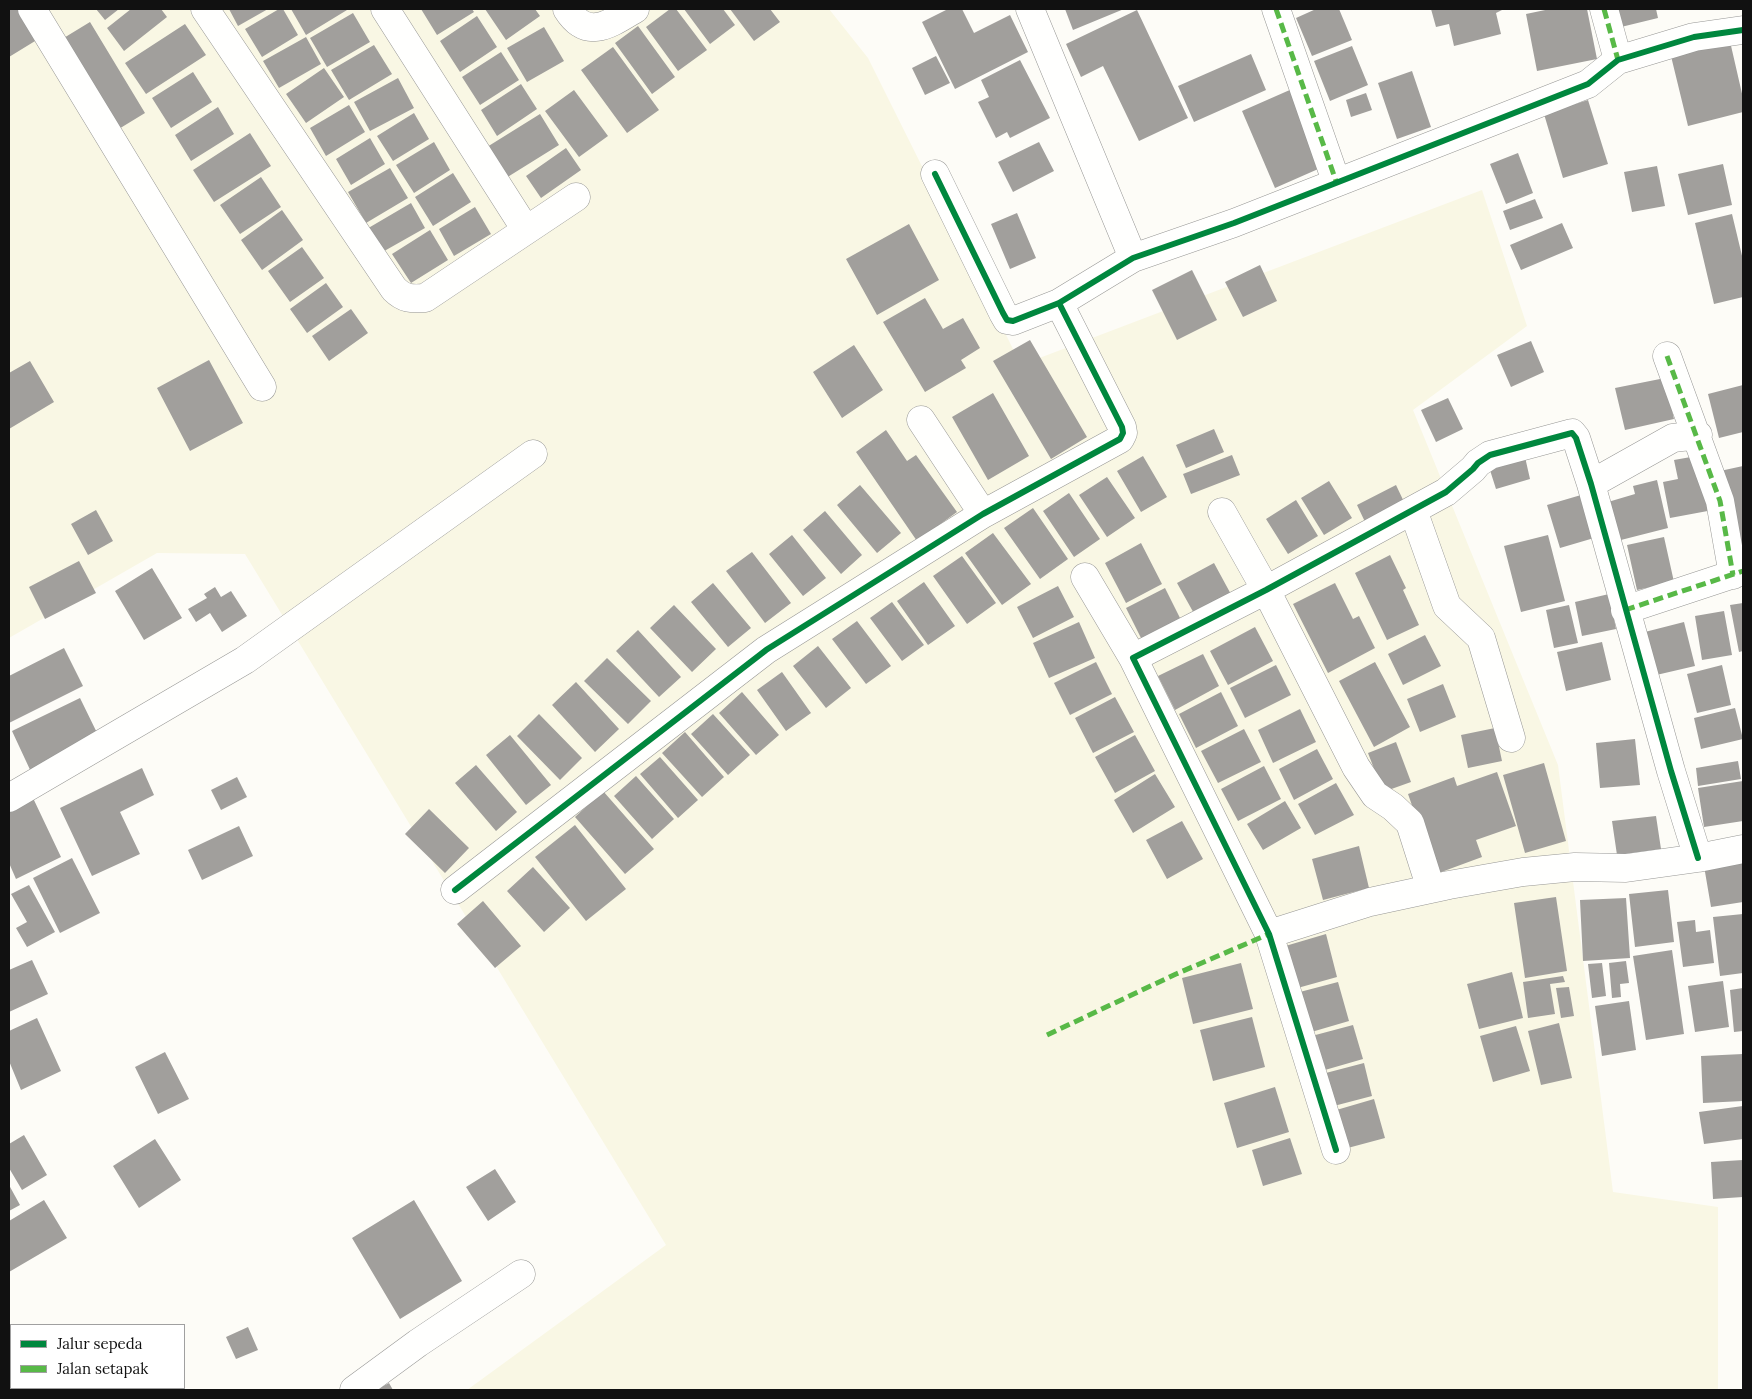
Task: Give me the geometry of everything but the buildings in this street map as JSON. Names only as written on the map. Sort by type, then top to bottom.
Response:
[{"type":"street","points":[[32,9],[262,387]]},
{"type":"street","points":[[205,9],[394,289],[402,296],[411,299],[425,298],[576,197]]},
{"type":"street","points":[[385,9],[526,230]]},
{"type":"street","points":[[567,9],[579,23],[594,28],[619,19],[635,9]]},
{"type":"street","points":[[1030,9],[1133,258]]},
{"type":"street","points":[[1276,9],[1336,181]]},
{"type":"street","points":[[1604,9],[1618,60]]},
{"type":"street","points":[[935,174],[1007,320],[1016,321],[1059,303],[1133,258],[1234,223],[1336,181],[1588,84],[1618,60],[1694,37],[1743,30]]},
{"type":"street","points":[[454,890],[766,650],[983,514],[1120,439],[1123,433],[1059,303]]},
{"type":"street","points":[[1625,610],[1738,573],[1720,501],[1698,435],[1667,356]]},
{"type":"street","points":[[921,420],[983,514]]},
{"type":"street","points":[[1133,658],[1266,590],[1446,492],[1473,470],[1478,463],[1490,455],[1572,432],[1576,438],[1591,484],[1625,610],[1698,858]]},
{"type":"street","points":[[1591,484],[1673,438],[1698,435]]},
{"type":"street","points":[[9,798],[245,660],[533,454]]},
{"type":"street","points":[[1413,510],[1447,606],[1481,638],[1510,738]]},
{"type":"street","points":[[1222,512],[1266,590],[1356,768],[1375,795],[1393,806],[1410,823],[1431,889]]},
{"type":"street","points":[[1085,577],[1133,658],[1269,934],[1336,1150]]},
{"type":"street","points":[[1269,934],[1370,902],[1522,872],[1575,866],[1626,868],[1698,858],[1743,849]]},
{"type":"street","points":[[354,1390],[418,1343],[521,1274]]},
{"type":"shaded area","points":[[9,9],[829,9],[868,58],[1021,365],[1482,190],[1527,326],[1413,410],[1558,765],[1613,1192],[1718,1207],[1718,1390],[467,1390],[666,1245],[245,554],[157,553],[9,638]]},
{"type":"marked path","points":[[1276,9],[1336,181]]},
{"type":"marked path","points":[[1604,9],[1618,60]]},
{"type":"marked path","points":[[1667,356],[1720,501],[1733,575]]},
{"type":"marked path","points":[[1625,610],[1743,571]]},
{"type":"marked path","points":[[1047,1035],[1176,974],[1269,934]]},
{"type":"cycle path","points":[[935,174],[1003,313],[1007,320],[1013,321],[1059,303],[1133,258],[1234,223],[1588,84],[1618,60],[1694,37],[1743,30]]},
{"type":"cycle path","points":[[455,890],[766,650],[983,514],[1120,439],[1123,433],[1122,427],[1059,303]]},
{"type":"cycle path","points":[[1336,1150],[1269,934],[1133,658],[1266,590],[1446,492],[1478,463],[1490,455],[1572,433],[1576,438],[1591,484],[1671,771],[1698,858]]}]
